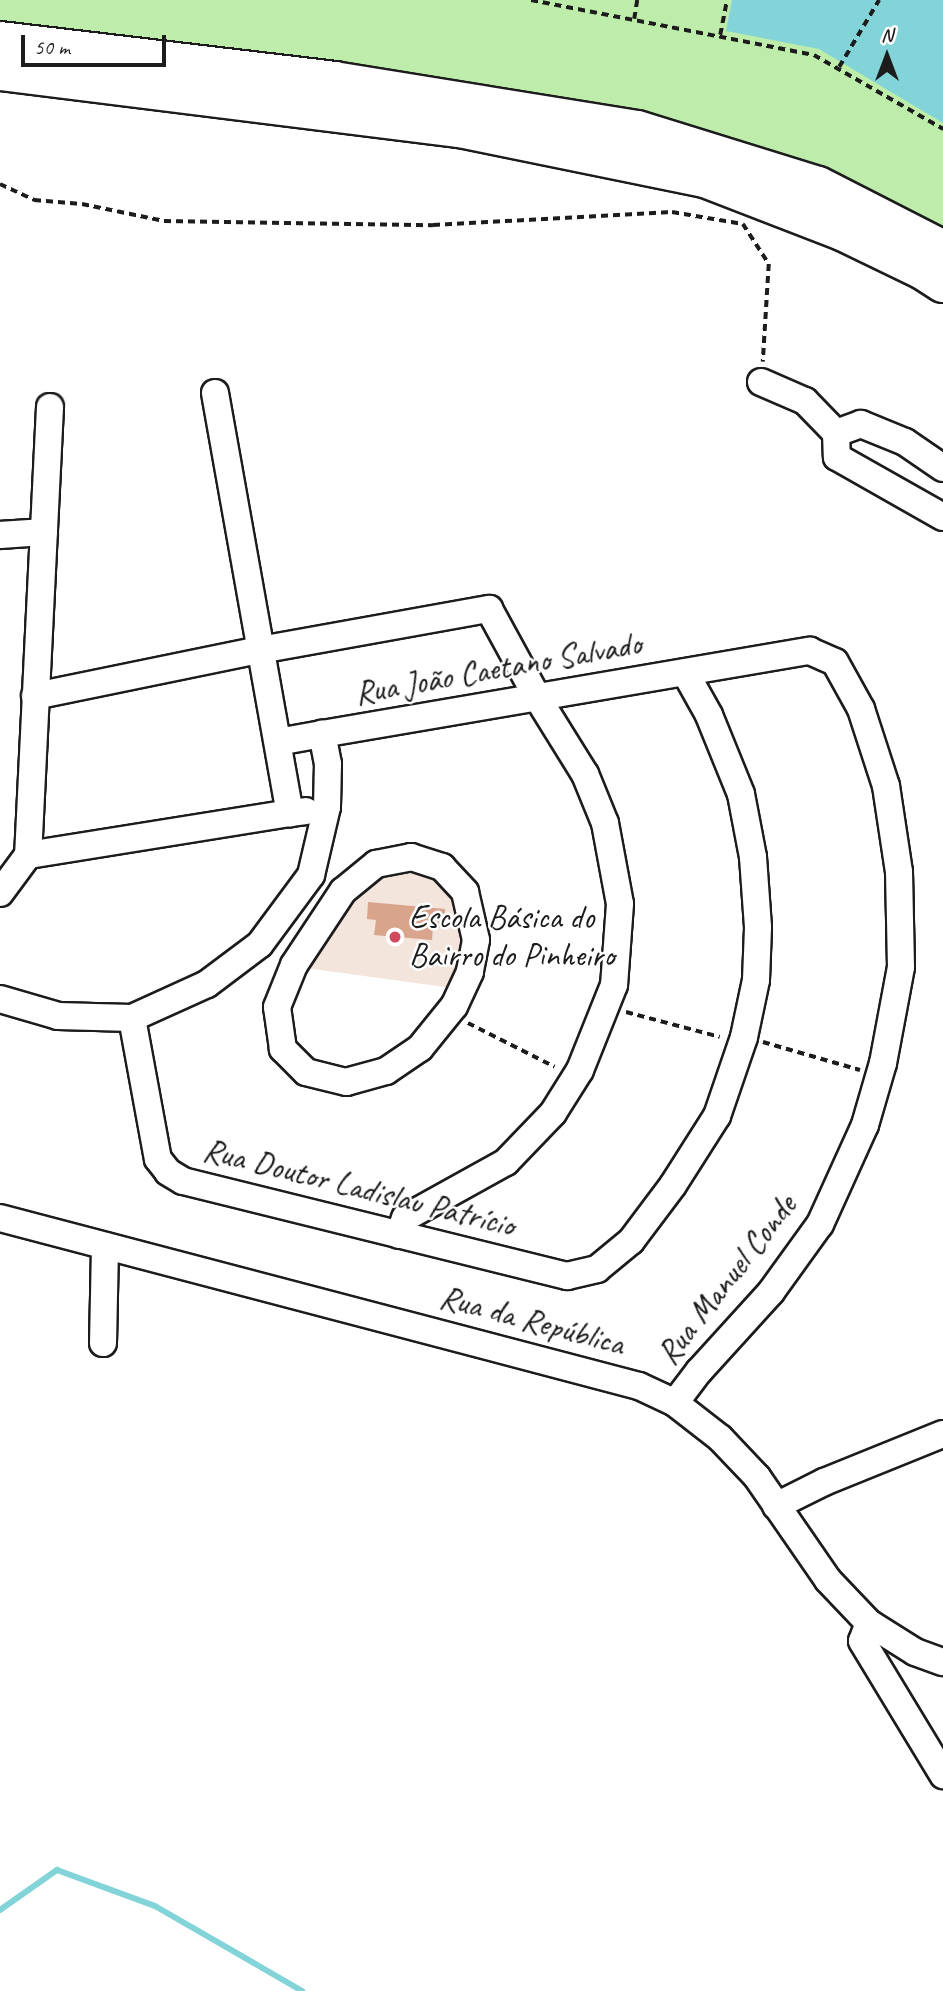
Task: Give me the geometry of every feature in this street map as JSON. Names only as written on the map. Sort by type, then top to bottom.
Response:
[{"type":"highway","points":[[0,41],[334,80],[637,130],[818,186],[943,250]]},
{"type":"highway","points":[[0,71],[458,128],[705,178],[839,230],[923,270],[943,283]]},
{"type":"street","points":[[761,382],[805,401],[836,433],[838,457],[943,517]]},
{"type":"street","points":[[215,393],[290,813]]},
{"type":"street","points":[[0,892],[28,855],[50,407]]},
{"type":"street","points":[[836,433],[860,424],[905,442],[943,468]]},
{"type":"street","points":[[0,535],[44,532]]},
{"type":"street","points":[[35,696],[260,650],[489,609],[537,697],[585,774],[605,823],[620,904],[614,985],[575,1078],[552,1113],[506,1162],[405,1218],[399,1235]]},
{"type":"street","name":"Rua Manuel Conde","points":[[675,1403],[699,1371],[771,1292],[820,1224],[865,1125],[879,1076],[901,967],[899,872],[886,786],[861,709],[835,662],[810,651],[685,672]]},
{"type":"street","points":[[685,672],[709,715],[741,794],[753,857],[758,927],[756,980],[743,1040]]},
{"type":"street","name":"Rua João Caetano Salvado","points":[[278,742],[685,672]]},
{"type":"street","points":[[0,999],[58,1016],[132,1018],[207,984],[260,944],[311,875],[327,807],[328,764],[322,734]]},
{"type":"street","points":[[28,855],[327,807]]},
{"type":"street","points":[[411,856],[442,866],[465,892],[476,940],[470,972],[449,1013],[420,1048],[386,1072],[346,1082],[306,1072],[283,1049],[277,1007],[294,965],[343,891],[376,864],[411,856]]},
{"type":"street","points":[[311,875],[343,891]]},
{"type":"street","points":[[260,944],[294,965]]},
{"type":"street","name":"Rua Doutor Ladislau Patrício","points":[[132,1018],[158,1159],[168,1172],[183,1181],[567,1276],[597,1269],[631,1241],[717,1116],[743,1040]]},
{"type":"street","name":"Rua da República","points":[[0,1218],[639,1386],[675,1403],[720,1438],[757,1477],[828,1580],[869,1623],[915,1653],[943,1662]]},
{"type":"street","points":[[103,1343],[105,1246]]},
{"type":"street","points":[[776,1506],[824,1482],[943,1434]]},
{"type":"street","points":[[869,1623],[863,1641],[943,1775]]},
{"type":"path","points":[[531,0],[814,55],[943,129]]},
{"type":"path","points":[[634,19],[637,0]]},
{"type":"path","points":[[720,35],[727,0]]},
{"type":"path","points":[[839,67],[879,0]]},
{"type":"path","points":[[0,184],[34,200],[82,204],[164,220],[433,225],[672,212],[743,224],[769,264],[761,382]]},
{"type":"path","points":[[605,1006],[879,1076]]},
{"type":"path","points":[[449,1013],[575,1078]]},
{"type":"shaded area","name":"Escola Básica do Bairro do Pinheiro","points":[[406,869],[423,873],[441,884],[454,896],[461,911],[463,947],[452,988],[306,968],[360,890],[372,878]]},
{"type":"green space","points":[[0,0],[943,0],[943,231],[0,23]]},
{"type":"water","points":[[732,0],[943,0],[943,123],[819,49],[726,31]]},
{"type":"building","points":[[368,902],[445,909],[444,928],[433,927],[432,940],[374,935],[376,920],[367,919]]},
{"type":"waterway","points":[[0,1910],[57,1870],[155,1906],[302,1991]]},
{"type":"place","name":"Escola Básica do Bairro do Pinheiro","points":[[395,937]]}]
